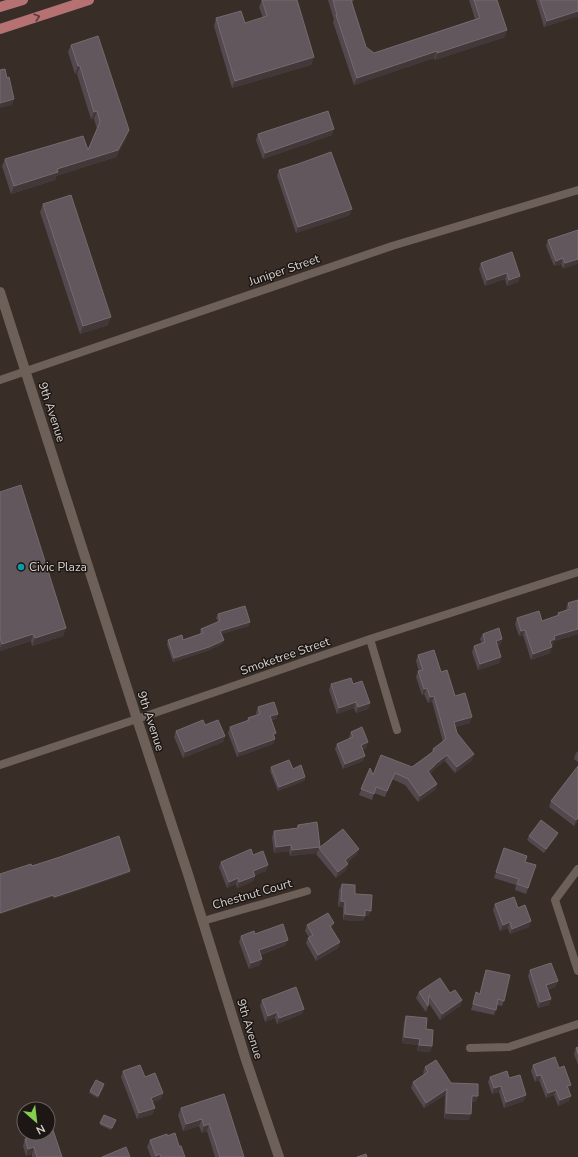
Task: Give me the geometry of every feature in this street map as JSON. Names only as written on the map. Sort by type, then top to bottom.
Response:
[{"type":"main road","points":[[0,8],[23,0]]},
{"type":"main road","points":[[0,29],[89,0]]},
{"type":"street","name":"Juniper Street","points":[[0,380],[392,246],[578,190]]},
{"type":"street","name":"9th Avenue","points":[[0,292],[203,921],[246,1060],[279,1157]]},
{"type":"street","name":"Smoketree Street","points":[[0,765],[137,720],[370,639],[578,572]]},
{"type":"street","points":[[370,639],[397,730]]},
{"type":"street","points":[[578,869],[555,900],[578,971]]},
{"type":"street","name":"Chestnut Court","points":[[203,921],[307,891]]},
{"type":"street","points":[[470,1048],[509,1047],[578,1024]]},
{"type":"building","points":[[262,0],[297,0],[314,57],[235,81],[216,18],[241,11],[245,23],[267,16]]},
{"type":"building","points":[[333,0],[351,0],[366,47],[374,53],[480,18],[474,0],[497,0],[507,30],[437,53],[437,51],[357,78],[336,15]]},
{"type":"building","points":[[540,0],[578,0],[578,11],[547,21]]},
{"type":"building","points":[[98,36],[129,130],[118,150],[57,169],[58,172],[14,186],[5,159],[83,136],[88,150],[100,122],[97,111],[94,112],[80,66],[78,66],[71,45]]},
{"type":"building","points":[[5,69],[7,78],[9,77],[14,99],[0,103],[0,70]]},
{"type":"building","points":[[328,111],[334,129],[265,153],[258,134]]},
{"type":"building","points":[[331,152],[352,209],[298,227],[279,170]]},
{"type":"building","points":[[71,195],[111,317],[83,326],[43,204]]},
{"type":"building","points":[[578,230],[578,259],[565,263],[563,258],[556,261],[548,240]]},
{"type":"building","points":[[512,252],[520,276],[509,280],[507,273],[487,280],[481,263]]},
{"type":"building","name":"Civic Plaza","points":[[21,485],[66,628],[35,638],[33,634],[2,644],[0,638],[0,492]]},
{"type":"building","points":[[578,600],[578,629],[554,636],[555,639],[550,641],[552,647],[533,654],[525,630],[521,631],[517,618],[539,611],[542,621],[570,609],[568,603]]},
{"type":"building","points":[[245,606],[250,622],[220,631],[224,640],[209,647],[174,658],[168,640],[182,635],[183,640],[203,633],[201,629],[220,621],[218,614]]},
{"type":"building","points":[[499,628],[502,639],[496,641],[501,657],[480,664],[474,646],[485,642],[483,634]]},
{"type":"building","points":[[434,650],[441,672],[447,670],[455,696],[465,693],[472,717],[454,722],[457,733],[474,754],[457,767],[447,755],[434,765],[428,771],[437,784],[420,796],[408,779],[395,773],[387,791],[376,787],[374,794],[361,789],[370,768],[373,775],[381,755],[412,767],[434,751],[433,749],[446,739],[434,696],[430,697],[427,688],[424,689],[418,671],[423,670],[418,655]]},
{"type":"building","points":[[351,678],[353,684],[362,681],[370,703],[358,707],[356,702],[339,708],[331,684]]},
{"type":"building","points":[[274,702],[278,714],[270,716],[276,733],[273,734],[275,739],[239,752],[230,727],[260,714],[258,707]]},
{"type":"building","points":[[203,720],[205,725],[218,720],[225,736],[185,752],[176,731]]},
{"type":"building","points":[[362,727],[368,742],[361,745],[365,756],[345,764],[337,744],[353,737],[351,732]]},
{"type":"building","points":[[289,760],[293,769],[301,765],[305,777],[279,787],[271,767]]},
{"type":"building","points":[[578,766],[578,818],[576,820],[551,801]]},
{"type":"building","points":[[541,820],[558,833],[546,849],[529,836]]},
{"type":"building","points":[[317,822],[320,847],[292,850],[291,845],[276,847],[274,831],[298,828],[298,825]]},
{"type":"building","points":[[343,829],[359,849],[345,860],[348,864],[338,872],[319,848]]},
{"type":"building","points":[[119,836],[130,871],[54,897],[53,895],[0,913],[0,874],[31,864],[32,866]]},
{"type":"building","points":[[504,848],[527,856],[525,862],[536,865],[528,888],[517,884],[519,879],[496,872]]},
{"type":"building","points":[[251,849],[253,855],[263,851],[268,865],[253,871],[255,876],[239,882],[238,878],[229,882],[221,862]]},
{"type":"building","points":[[342,884],[355,885],[355,894],[372,895],[371,911],[365,910],[365,916],[345,914],[345,902],[341,901]]},
{"type":"building","points":[[514,897],[518,908],[525,905],[531,921],[512,929],[510,922],[503,925],[495,904]]},
{"type":"building","points":[[328,913],[334,923],[330,926],[340,942],[318,955],[308,938],[313,935],[307,925]]},
{"type":"building","points":[[283,924],[288,940],[259,950],[262,959],[251,963],[241,936],[254,931],[255,934]]},
{"type":"building","points":[[551,963],[558,981],[546,985],[551,999],[540,1002],[530,970]]},
{"type":"building","points":[[486,970],[510,975],[504,1001],[498,999],[496,1010],[473,1004],[476,992],[480,994]]},
{"type":"building","points":[[440,978],[450,993],[455,990],[462,1000],[442,1014],[429,995],[428,1006],[419,992]]},
{"type":"building","points":[[296,987],[304,1009],[279,1018],[277,1012],[268,1016],[262,1000]]},
{"type":"building","points":[[406,1016],[427,1018],[426,1029],[433,1030],[432,1046],[419,1045],[420,1039],[404,1037]]},
{"type":"building","points":[[555,1057],[559,1068],[564,1066],[571,1085],[567,1086],[571,1096],[560,1100],[556,1090],[548,1093],[541,1075],[537,1076],[533,1065]]},
{"type":"building","points":[[436,1060],[451,1083],[478,1084],[478,1096],[472,1096],[471,1114],[446,1113],[447,1089],[426,1103],[413,1082],[428,1072],[425,1067]]},
{"type":"building","points":[[140,1065],[145,1077],[155,1073],[163,1093],[151,1098],[155,1108],[139,1113],[123,1071]]},
{"type":"building","points":[[507,1071],[509,1078],[520,1075],[526,1095],[506,1102],[501,1086],[494,1088],[490,1077]]},
{"type":"building","points":[[96,1080],[104,1084],[98,1096],[90,1091]]},
{"type":"building","points":[[224,1094],[244,1157],[220,1157],[209,1124],[204,1126],[202,1119],[186,1124],[181,1108]]},
{"type":"building","points":[[104,1115],[116,1120],[112,1128],[100,1123]]},
{"type":"building","points":[[175,1133],[179,1146],[181,1146],[185,1157],[161,1157],[160,1154],[156,1156],[150,1140]]},
{"type":"building","points":[[56,1139],[62,1157],[37,1157],[34,1147],[28,1149],[26,1141],[56,1141]]},
{"type":"building","points":[[126,1147],[130,1157],[102,1157]]},
{"type":"building","points":[[366,1154],[367,1157],[357,1157]]},
{"type":"place","name":"Civic Plaza","points":[[21,567]]}]
